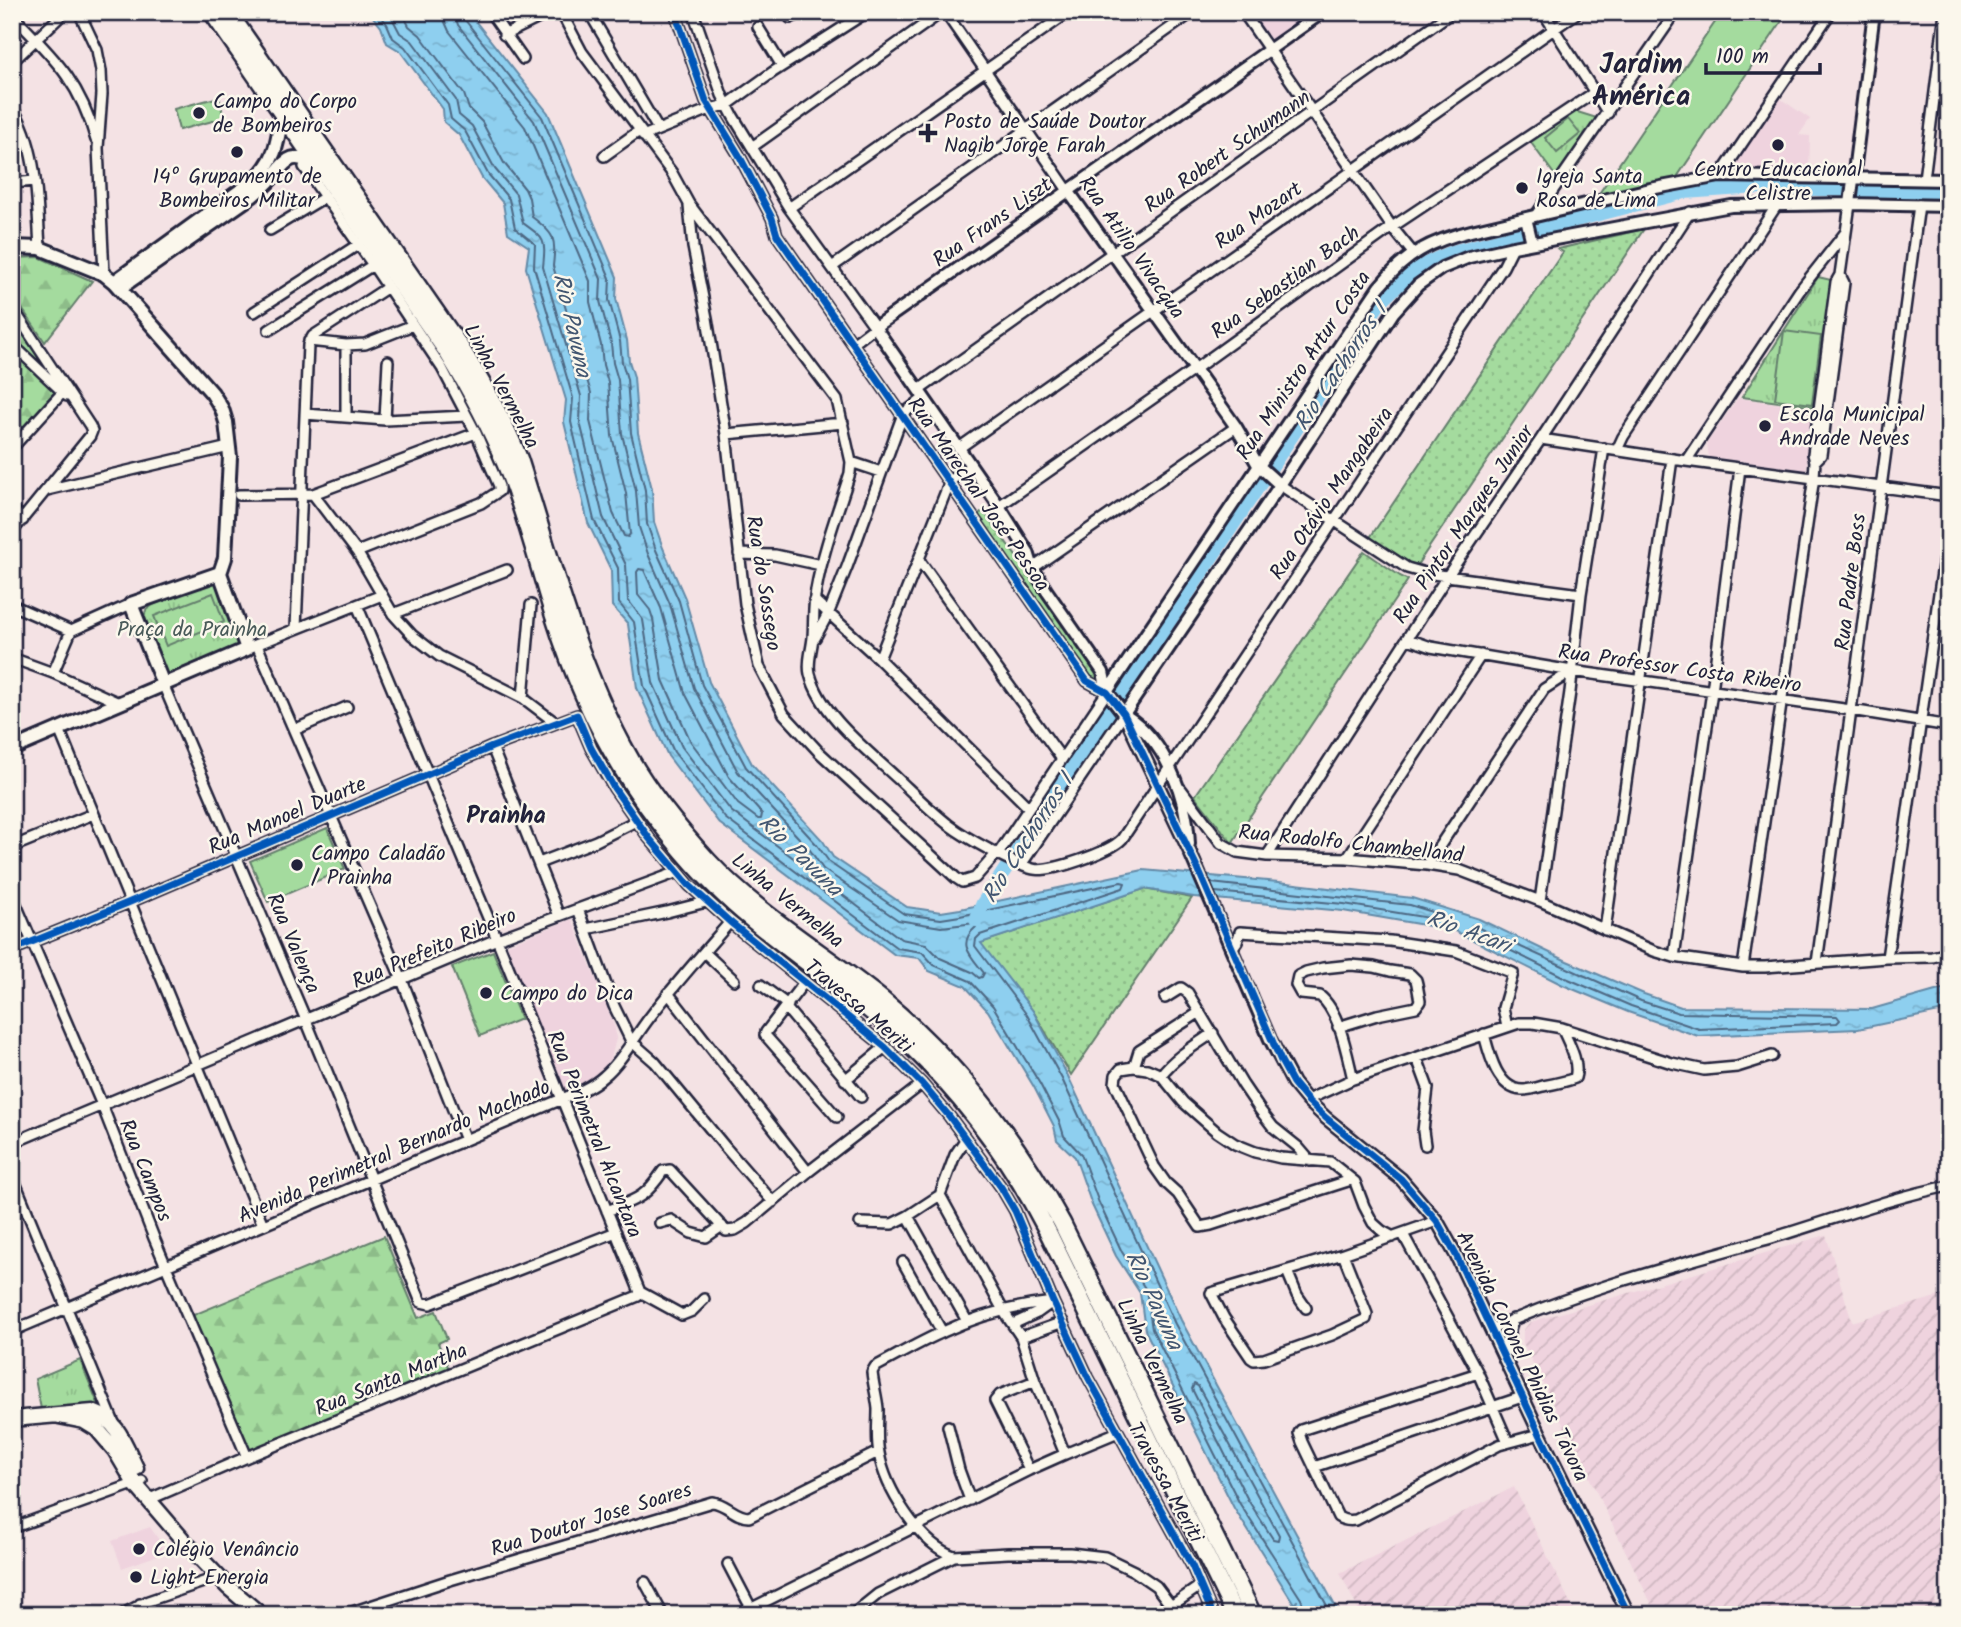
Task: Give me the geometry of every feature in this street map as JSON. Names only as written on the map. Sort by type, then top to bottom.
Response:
[{"type":"highway","name":"Linha Vermelha","points":[[212,12],[448,353],[470,389],[514,488],[570,662],[599,726],[639,795],[685,855],[709,881],[756,923],[840,987],[909,1045],[965,1105],[993,1143],[1043,1221],[1235,1615]]},
{"type":"highway","name":"Linha Vermelha","points":[[229,12],[458,344],[491,400],[519,459],[576,640],[611,723],[642,778],[675,823],[728,881],[796,937],[898,1014],[939,1053],[1003,1128],[1037,1178],[1062,1223],[1253,1615]]},
{"type":"main road","points":[[113,281],[255,180],[276,151],[282,114]]},
{"type":"main road","points":[[113,281],[253,195],[267,184],[285,162],[297,157],[306,159],[321,170]]},
{"type":"main road","points":[[12,247],[40,248],[113,281],[212,393],[222,409],[230,457],[225,558],[220,573],[252,647],[12,749]]},
{"type":"main road","points":[[131,604],[220,573]]},
{"type":"main road","name":"Rua Valença","points":[[131,604],[163,684]]},
{"type":"main road","points":[[12,1419],[93,1412],[115,1425],[120,1447],[148,1497],[218,1577],[261,1615]]},
{"type":"main road","points":[[59,1416],[89,1423],[120,1447]]},
{"type":"street","points":[[12,62],[65,12]]},
{"type":"street","points":[[79,12],[97,50],[101,71],[98,148]]},
{"type":"street","points":[[490,12],[523,59]]},
{"type":"street","points":[[504,35],[551,12]]},
{"type":"street","points":[[561,12],[582,52],[672,173],[689,204],[837,400],[851,462],[881,472]]},
{"type":"street","points":[[589,12],[658,129]]},
{"type":"street","name":"Rua Marechal José Pessoa","points":[[675,12],[710,109],[739,155],[778,235],[1087,681],[1109,695],[1121,711],[1158,786],[1183,829]]},
{"type":"street","name":"Rua Marechal José Pessoa","points":[[693,12],[727,105],[789,208],[999,506],[1028,552],[1033,568],[1103,672],[1109,695]]},
{"type":"street","points":[[790,19],[804,12]]},
{"type":"street","points":[[604,156],[641,133],[727,105],[867,12]]},
{"type":"street","points":[[752,147],[944,12]]},
{"type":"street","name":"Rua Atilio Vivacqua","points":[[944,12],[1236,427],[1260,467],[1278,483]]},
{"type":"street","points":[[789,208],[1069,12]]},
{"type":"street","points":[[832,267],[1194,12]]},
{"type":"street","points":[[1243,12],[1392,227],[1413,253]]},
{"type":"street","name":"Rua Frans Liszt","points":[[854,343],[1323,12]]},
{"type":"street","name":"Rua Robert Schumann","points":[[903,414],[922,394],[1112,253],[1452,12]]},
{"type":"street","points":[[1543,12],[1608,113]]},
{"type":"street","name":"Rua Mozart","points":[[959,447],[1578,12]]},
{"type":"street","points":[[1531,240],[1530,219],[1608,113],[1676,12]]},
{"type":"street","points":[[1720,176],[1831,12]]},
{"type":"street","points":[[1743,967],[1814,477],[1813,454],[1836,282],[1840,275],[1846,232],[1874,12]]},
{"type":"street","points":[[1924,179],[1945,12]]},
{"type":"street","points":[[12,15],[62,68],[90,118],[98,148],[113,281]]},
{"type":"street","points":[[758,27],[782,66]]},
{"type":"street","name":"Rua Sebastian Bach","points":[[999,506],[1392,227],[1595,92]]},
{"type":"street","points":[[12,107],[27,139],[36,181],[40,248]]},
{"type":"street","points":[[1733,157],[1735,168],[1743,176]]},
{"type":"street","points":[[304,167],[442,368],[476,433],[499,486],[499,491],[481,503],[357,552]]},
{"type":"street","name":"Rua Ministro Artur Costa","points":[[1000,855],[1062,758],[1109,695],[1378,287],[1413,253],[1442,239],[1673,184],[1720,176],[1853,181],[1949,180]]},
{"type":"street","points":[[12,183],[36,181]]},
{"type":"street","points":[[270,230],[325,197]]},
{"type":"street","points":[[1019,864],[1393,313],[1409,292],[1427,277],[1469,257],[1531,240],[1731,206],[1850,200],[1949,206]]},
{"type":"street","name":"Rua do Sossego","points":[[689,204],[693,247],[726,434],[745,604],[759,666],[784,714],[819,752],[956,878],[962,882],[971,881],[1000,855]]},
{"type":"street","points":[[1617,450],[1777,205]]},
{"type":"street","name":"Rua Padre Boss","points":[[1817,963],[1919,205]]},
{"type":"street","name":"Rua Pintor Marques Junior","points":[[1267,856],[1448,575],[1690,212]]},
{"type":"street","points":[[1686,461],[1800,290],[1846,232]]},
{"type":"street","points":[[254,312],[359,244]]},
{"type":"street","name":"Rua Otávio Mangabeira","points":[[851,462],[821,565],[814,600],[808,663],[817,693],[841,724],[940,818],[962,834],[1019,864],[1035,870],[1052,869],[1112,846],[1122,839],[1158,786],[1167,764],[1177,758],[1503,267],[1513,247]]},
{"type":"street","points":[[269,330],[373,265]]},
{"type":"street","points":[[296,628],[308,494],[305,414],[309,341],[388,287]]},
{"type":"street","points":[[12,307],[92,431],[12,532]]},
{"type":"street","points":[[309,341],[365,344],[413,325]]},
{"type":"street","points":[[12,344],[78,407]]},
{"type":"street","points":[[346,345],[346,417]]},
{"type":"street","points":[[386,420],[388,361]]},
{"type":"street","points":[[12,448],[63,392]]},
{"type":"street","points":[[305,414],[386,420],[467,416]]},
{"type":"street","points":[[812,642],[829,612],[903,414]]},
{"type":"street","points":[[726,434],[843,423]]},
{"type":"street","points":[[1033,568],[1236,427]]},
{"type":"street","points":[[239,495],[308,494],[476,433]]},
{"type":"street","points":[[1541,439],[1949,496]]},
{"type":"street","points":[[47,490],[229,447]]},
{"type":"street","points":[[1540,901],[1581,594],[1604,448]]},
{"type":"street","points":[[1605,930],[1672,459]]},
{"type":"street","points":[[879,659],[950,481],[971,466]]},
{"type":"street","points":[[1674,957],[1740,468]]},
{"type":"street","points":[[1278,483],[1406,568],[1581,594]]},
{"type":"street","points":[[308,494],[357,552],[393,614],[412,635],[439,656],[523,698],[556,723]]},
{"type":"street","points":[[12,508],[23,520]]},
{"type":"street","points":[[1887,958],[1949,523]]},
{"type":"street","points":[[739,554],[775,555],[821,565]]},
{"type":"street","points":[[919,560],[1062,758]]},
{"type":"street","points":[[393,614],[507,570]]},
{"type":"street","points":[[382,595],[252,647],[294,730],[332,815],[402,980],[465,1140]]},
{"type":"street","points":[[814,600],[879,659],[1029,808]]},
{"type":"street","points":[[53,673],[71,631],[131,604]]},
{"type":"street","name":"Rua Perimetral Alcantara","points":[[357,605],[640,1290]]},
{"type":"street","points":[[523,698],[531,605]]},
{"type":"street","points":[[12,606],[71,631]]},
{"type":"street","name":"Rua Professor Costa Ribeiro","points":[[1408,639],[1431,647],[1572,671],[1949,726]]},
{"type":"street","points":[[1347,858],[1481,655]]},
{"type":"street","points":[[12,658],[119,703]]},
{"type":"street","points":[[1427,865],[1544,689],[1572,671]]},
{"type":"street","name":"Rua Valença","points":[[163,684],[423,1303],[430,1304],[616,1232]]},
{"type":"street","points":[[294,730],[347,707]]},
{"type":"street","name":"Rua Marechal José Pessoa","points":[[1121,711],[1144,729],[1167,764],[1175,782],[1189,850]]},
{"type":"street","name":"Rua Manoel Duarte","points":[[12,950],[492,747],[577,715]]},
{"type":"street","name":"Travessa Meriti","points":[[577,715],[605,773],[636,821],[678,872],[706,902],[885,1047],[949,1116],[1001,1187],[1015,1211],[1088,1377],[1192,1566],[1213,1615]]},
{"type":"street","points":[[59,729],[263,1225]]},
{"type":"street","points":[[492,747],[559,916]]},
{"type":"street","name":"Rua Rodolfo Chambelland","points":[[1175,782],[1221,843],[1237,852],[1427,865],[1466,873],[1674,957],[1743,967],[1780,967],[1932,957],[1949,953]]},
{"type":"street","points":[[12,847],[93,814]]},
{"type":"street","points":[[538,863],[596,841],[636,821]]},
{"type":"street","points":[[1183,829],[1195,821],[1205,823]]},
{"type":"street","name":"Avenida Coronel Phidias Távora","points":[[1189,850],[1281,1062],[1293,1083],[1326,1118],[1401,1179],[1437,1221],[1456,1255],[1629,1615]]},
{"type":"street","name":"Rua Prefeito Ribeiro","points":[[12,1143],[497,939],[678,872]]},
{"type":"street","name":"Rua Campos","points":[[12,895],[247,1457]]},
{"type":"street","points":[[586,929],[706,902]]},
{"type":"street","points":[[578,909],[614,1006],[631,1041],[654,1062],[773,1202]]},
{"type":"street","name":"Avenida Perimetral Bernardo Machado","points":[[12,1331],[591,1086],[615,1065],[668,993],[730,922]]},
{"type":"street","points":[[1232,949],[1240,932],[1390,941],[1456,951],[1513,973],[1503,1008],[1507,1027]]},
{"type":"street","points":[[704,952],[734,979]]},
{"type":"street","points":[[1338,1027],[1416,1007],[1420,1001],[1416,980],[1410,974],[1351,965],[1323,968],[1298,976],[1296,985],[1301,994],[1320,996],[1324,1000],[1338,1027],[1353,1079]]},
{"type":"street","points":[[805,981],[766,1032],[766,1037],[837,1117]]},
{"type":"street","points":[[761,985],[787,1007],[860,1097]]},
{"type":"street","points":[[1165,998],[1177,989],[1184,989],[1260,1110],[1273,1127],[1298,1147],[1310,1161]]},
{"type":"street","points":[[668,993],[808,1172]]},
{"type":"street","points":[[1134,1067],[1139,1051],[1200,1012]]},
{"type":"street","points":[[1307,1100],[1353,1079],[1519,1023],[1562,1028],[1695,1069],[1720,1070],[1772,1056]]},
{"type":"street","points":[[1484,1034],[1503,1080],[1510,1087],[1520,1090],[1576,1078],[1574,1059],[1562,1028]]},
{"type":"street","points":[[1161,1075],[1170,1064],[1213,1033]]},
{"type":"street","points":[[845,1080],[885,1047]]},
{"type":"street","points":[[1417,1058],[1428,1088],[1423,1131],[1425,1145]]},
{"type":"street","points":[[1351,1180],[1200,1227],[1178,1194],[1154,1166],[1115,1083],[1116,1074],[1121,1069],[1134,1067],[1161,1075],[1183,1102],[1235,1144],[1281,1158],[1330,1162],[1338,1167],[1357,1185],[1373,1223],[1382,1231],[1398,1235],[1478,1373],[1508,1441]]},
{"type":"street","points":[[660,1223],[671,1220],[691,1233],[706,1237],[724,1228],[735,1230],[922,1084]]},
{"type":"street","points":[[860,1223],[892,1224],[940,1195],[954,1155],[965,1140]]},
{"type":"street","points":[[607,1211],[645,1195],[663,1171],[670,1170],[724,1228]]},
{"type":"street","points":[[12,1175],[115,1425]]},
{"type":"street","points":[[1492,1329],[1539,1308],[1595,1289],[1834,1220],[1907,1196],[1949,1186]]},
{"type":"street","points":[[940,1195],[1004,1312],[1021,1337],[1035,1381],[1065,1454]]},
{"type":"street","points":[[908,1216],[967,1321]]},
{"type":"street","points":[[1343,1254],[1367,1314],[1366,1319],[1332,1335],[1264,1359],[1254,1360],[1247,1354],[1211,1293],[1343,1254],[1437,1221]]},
{"type":"street","points":[[903,1262],[942,1332]]},
{"type":"street","points":[[1287,1271],[1306,1308]]},
{"type":"street","points":[[640,1290],[682,1315],[692,1311],[704,1299]]},
{"type":"street","name":"Rua Santa Martha","points":[[148,1497],[638,1296],[640,1290]]},
{"type":"street","points":[[954,1556],[939,1549],[915,1526],[899,1503],[878,1452],[877,1399],[872,1374],[876,1367],[967,1321],[1037,1303],[1053,1302]]},
{"type":"street","points":[[1013,1324],[1053,1302]]},
{"type":"street","points":[[1504,1354],[1513,1320]]},
{"type":"street","points":[[1021,1337],[1063,1322]]},
{"type":"street","points":[[1478,1373],[1300,1430],[1299,1433],[1338,1517],[1350,1521],[1361,1517],[1508,1441],[1540,1434]]},
{"type":"street","points":[[1029,1471],[995,1401],[1000,1395],[1035,1381]]},
{"type":"street","points":[[1314,1467],[1522,1397]]},
{"type":"street","points":[[948,1426],[970,1500]]},
{"type":"street","points":[[738,1615],[1029,1471],[1118,1432]]},
{"type":"street","name":"Rua Doutor Jose Soares","points":[[344,1615],[463,1576],[712,1502],[720,1503],[742,1517],[749,1517],[878,1452]]},
{"type":"street","points":[[12,1528],[138,1482]]},
{"type":"street","points":[[852,1615],[878,1594],[954,1556],[1058,1553],[1105,1557],[1134,1571],[1156,1586],[1174,1610],[1200,1586]]},
{"type":"street","points":[[729,1564],[751,1608]]},
{"type":"street","points":[[121,1615],[140,1604],[218,1577]]},
{"type":"street","points":[[645,1582],[663,1615]]},
{"type":"street","points":[[140,1604],[148,1615]]},
{"type":"shaded area","points":[[1247,12],[1320,12],[1271,47]]},
{"type":"shaded area","name":"Centro Educacional Celistre","points":[[1778,97],[1810,119],[1799,135],[1810,136],[1809,177],[1742,172],[1738,165],[1739,154]]},
{"type":"shaded area","name":"Escola Municipal Andrade Neves","points":[[1738,398],[1814,409],[1806,470],[1709,457],[1707,443]]},
{"type":"shaded area","points":[[572,919],[615,1028],[616,1039],[609,1065],[600,1075],[568,1092],[562,1088],[507,950],[508,944]]},
{"type":"shaded area","points":[[1826,1235],[1852,1322],[1949,1293],[1949,1497],[1934,1611],[1914,1608],[1904,1615],[1657,1615],[1523,1343],[1523,1331],[1529,1323],[1537,1320]]},
{"type":"shaded area","points":[[1514,1487],[1576,1615],[1361,1615],[1340,1573]]},
{"type":"shaded area","name":"Colégio Venâncio","points":[[150,1527],[164,1553],[122,1568],[112,1541]]},
{"type":"green space","points":[[1722,12],[1788,12],[1675,180],[1596,198]]},
{"type":"green space","name":"Campo do Corpo de Bombeiros","points":[[219,97],[224,118],[179,130],[174,109]]},
{"type":"green space","points":[[1571,110],[1600,119],[1559,181],[1529,140]]},
{"type":"green space","points":[[1568,119],[1580,134],[1557,153],[1545,138]]},
{"type":"green space","points":[[1644,229],[1417,565],[1401,561],[1369,539],[1563,252],[1558,249]]},
{"type":"green space","points":[[39,257],[92,281],[45,342],[12,294],[12,258]]},
{"type":"green space","points":[[1818,277],[1831,280],[1815,407],[1742,397]]},
{"type":"green space","points":[[12,314],[61,385],[12,439]]},
{"type":"green space","points":[[1784,331],[1821,336],[1812,404],[1775,399]]},
{"type":"green space","points":[[981,512],[985,513],[1100,673],[1100,679],[1093,679],[978,519],[977,516]]},
{"type":"green space","points":[[1364,551],[1408,580],[1232,843],[1195,796]]},
{"type":"green space","name":"Praça da Prainha","points":[[218,579],[243,648],[169,677],[165,676],[143,621],[146,610]]},
{"type":"green space","points":[[213,593],[224,622],[166,646],[154,616]]},
{"type":"green space","name":"Campo Caladão / Prainha","points":[[327,828],[345,869],[268,902],[250,861]]},
{"type":"green space","points":[[1144,889],[1192,898],[1071,1075],[1033,1011],[980,943]]},
{"type":"green space","name":"Campo do Dica","points":[[493,951],[521,1019],[480,1036],[452,967]]},
{"type":"green space","points":[[384,1236],[418,1318],[436,1311],[447,1339],[438,1343],[449,1369],[247,1453],[191,1316]]},
{"type":"green space","points":[[80,1360],[102,1413],[42,1414],[35,1379]]},
{"type":"water","points":[[369,12],[468,12],[548,113],[617,277],[616,299],[634,377],[638,433],[652,489],[654,522],[685,598],[709,682],[752,764],[823,841],[833,857],[907,907],[941,912],[1143,870],[1279,882],[1412,898],[1479,919],[1567,961],[1681,1007],[1872,1009],[1949,985],[1949,1010],[1858,1029],[1698,1036],[1628,1012],[1563,985],[1453,930],[1343,911],[1194,897],[1144,889],[981,943],[1033,1011],[1068,1076],[1181,1320],[1340,1615],[1301,1615],[1234,1508],[1145,1330],[1140,1293],[1116,1256],[1092,1205],[1075,1157],[1057,1140],[1054,1126],[1034,1087],[988,1011],[965,986],[929,971],[919,958],[895,955],[719,823],[668,756],[637,688],[628,624],[612,606],[611,570],[588,523],[564,422],[566,400],[526,268],[529,247],[508,233],[503,203],[482,178],[459,135],[444,122],[443,109],[400,51],[387,43],[381,27]]},
{"type":"waterway","name":"Rio Cachorros I","points":[[976,920],[983,903],[1381,301],[1416,271],[1433,260],[1456,251],[1684,192],[1758,187],[1949,193]]},
{"type":"waterway","points":[[1286,1615],[1297,1601]]},
{"type":"cycle path","points":[[675,12],[706,101],[739,155],[772,218],[777,235],[1087,681],[1107,692],[1124,714],[1198,869],[1293,1083],[1326,1118],[1401,1179],[1437,1221],[1456,1255],[1629,1615]]},
{"type":"cycle path","points":[[12,950],[492,747],[577,715],[591,748],[614,788],[649,838],[689,885],[730,922],[885,1047],[949,1116],[1001,1187],[1015,1211],[1088,1377],[1192,1566],[1213,1615]]},
{"type":"place","name":"Campo do Corpo de Bombeiros","points":[[199,113]]},
{"type":"place","name":"Posto de Saúde Doutor Nagib Jorge Farah","points":[[928,133]]},
{"type":"place","name":"Centro Educacional Celistre","points":[[1778,145]]},
{"type":"place","name":"14º Grupamento de Bombeiros Militar","points":[[237,152]]},
{"type":"place","name":"Igreja Santa Rosa de Lima","points":[[1522,188]]},
{"type":"place","name":"Escola Municipal Andrade Neves","points":[[1765,426]]},
{"type":"place","name":"Campo Caladão / Prainha","points":[[297,865]]},
{"type":"place","name":"Campo do Dica","points":[[486,993]]},
{"type":"place","name":"Colégio Venâncio","points":[[139,1549]]},
{"type":"place","name":"Light Energia","points":[[136,1577]]},
{"type":"district","name":"Jardim América","points":[[1641,79]]},
{"type":"district","name":"Prainha","points":[[506,815]]},
{"type":"water label","name":"Rio Pavuna","points":[[573,325]]},
{"type":"water label","name":"Rio Pavuna","points":[[801,855]]},
{"type":"water label","name":"Rio Acari","points":[[1469,931]]},
{"type":"water label","name":"Rio Pavuna","points":[[1155,1300]]}]
